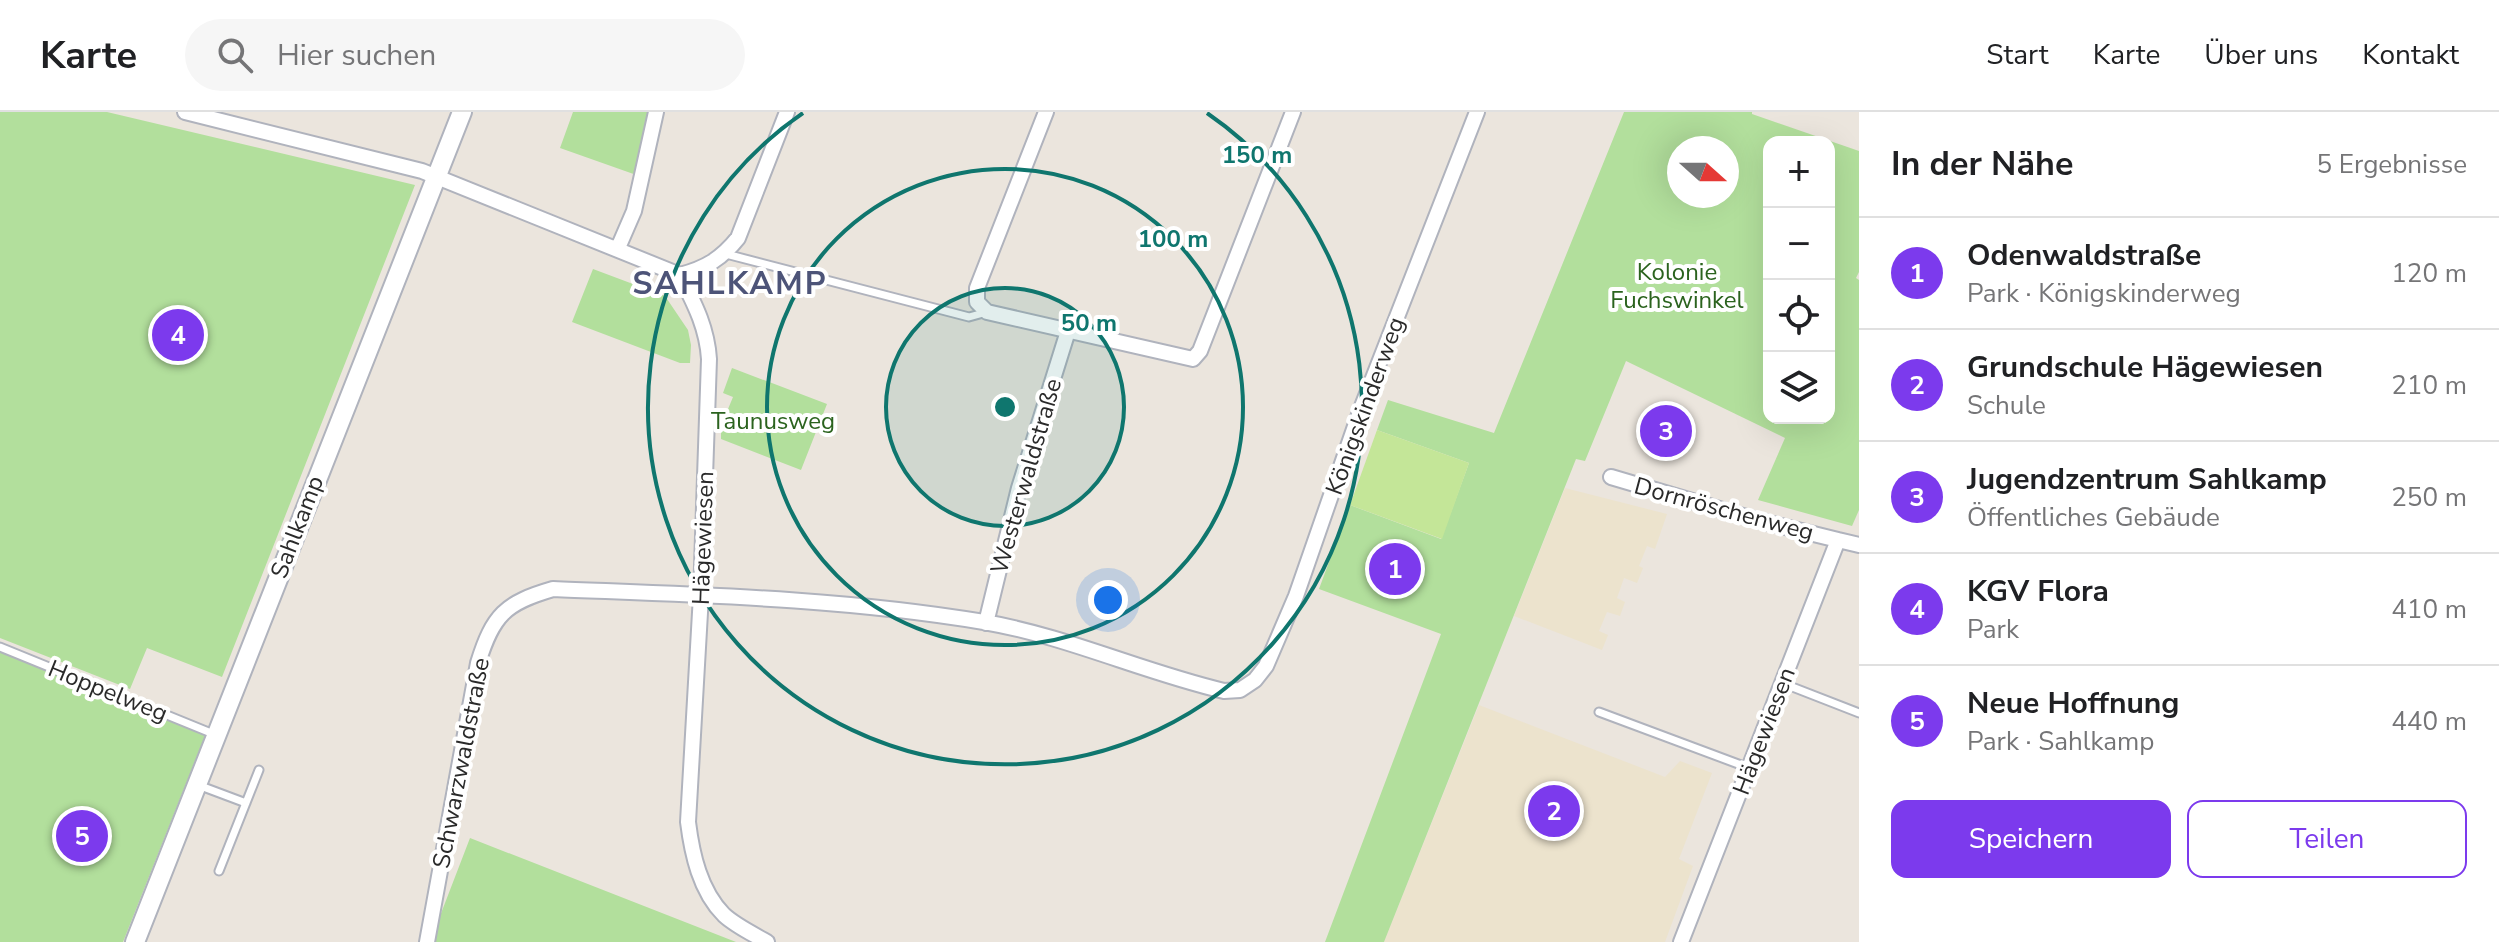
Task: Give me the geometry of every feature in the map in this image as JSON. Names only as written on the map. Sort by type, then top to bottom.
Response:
[{"type":"street","points":[[185,112],[436,177],[680,275],[704,268],[725,254],[738,238],[787,112]]},
{"type":"street","name":"Sahlkamp","points":[[135,942],[462,112]]},
{"type":"street","points":[[618,248],[634,211],[656,112]]},
{"type":"street","points":[[1046,112],[977,288],[982,307],[1068,331],[1193,359],[1200,351],[1293,112]]},
{"type":"street","name":"Königskinderweg","points":[[986,623],[1069,643],[1209,688],[1240,690],[1255,680],[1266,666],[1296,596],[1361,409],[1477,112]]},
{"type":"street","name":"Hägewiesen","points":[[680,275],[702,320],[708,340],[701,595],[688,822],[692,851],[712,899],[724,914],[767,942]]},
{"type":"street","name":"Westerwaldstraße","points":[[986,623],[1019,488],[1068,331]]},
{"type":"street","name":"Dornröschenweg","points":[[1611,477],[1753,519],[1838,540]]},
{"type":"street","points":[[1838,540],[1859,545]]},
{"type":"street","name":"Hägewiesen","points":[[1681,942],[1838,540]]},
{"type":"street","name":"Schwarzwaldstraße","points":[[427,942],[478,663],[487,635],[506,610],[521,598],[553,589],[701,595]]},
{"type":"street","points":[[701,595],[819,600],[986,623]]},
{"type":"lane","points":[[725,254],[969,317],[982,307]]},
{"type":"lane","name":"Hoppelweg","points":[[0,647],[216,735]]},
{"type":"lane","points":[[1782,683],[1859,713]]},
{"type":"lane","points":[[1599,712],[1749,768]]},
{"type":"lane","points":[[219,871],[259,770]]},
{"type":"lane","points":[[196,784],[246,803]]},
{"type":"shaded area","points":[[1565,488],[1667,514],[1655,549],[1647,546],[1639,566],[1643,568],[1637,583],[1624,578],[1617,598],[1625,602],[1620,616],[1607,612],[1599,631],[1608,635],[1602,650],[1514,616]]},
{"type":"shaded area","points":[[1479,705],[1665,777],[1680,761],[1712,773],[1679,859],[1693,866],[1665,942],[1384,942]]},
{"type":"green space","points":[[0,112],[107,112],[415,185],[222,677],[147,648],[130,689],[0,638]]},
{"type":"green space","points":[[573,112],[656,112],[642,177],[560,148]]},
{"type":"green space","name":"Kolonie Fuchswinkel","points":[[1624,112],[1752,112],[1816,136],[1763,136],[1763,424],[1835,424],[1835,143],[1859,151],[1859,272],[1856,278],[1859,280],[1859,510],[1852,526],[1758,500],[1785,438],[1626,361],[1585,461],[1576,459],[1384,942],[1325,942],[1441,634],[1319,589],[1350,505],[1441,539],[1469,463],[1377,430],[1388,400],[1494,433]]},
{"type":"green space","points":[[593,269],[665,296],[688,330],[690,363],[680,363],[572,322]]},
{"type":"green space","name":"Taunusweg","points":[[732,368],[827,404],[801,470],[721,439],[721,426],[733,397],[723,393]]},
{"type":"green space","points":[[1377,430],[1469,463],[1442,539],[1350,505]]},
{"type":"green space","points":[[0,647],[207,731],[123,942],[0,942]]},
{"type":"green space","points":[[470,838],[736,942],[430,942]]},
{"type":"place","name":"KGV Flora","points":[[178,335]]},
{"type":"place","name":"Jugendzentrum Sahlkamp","points":[[1666,431]]},
{"type":"place","name":"Odenwaldstraße","points":[[1395,569]]},
{"type":"place","name":"Grundschule Hägewiesen","points":[[1554,811]]},
{"type":"place","name":"Neue Hoffnung","points":[[82,836]]},
{"type":"district","name":"SAHLKAMP","points":[[730,283]]}]
